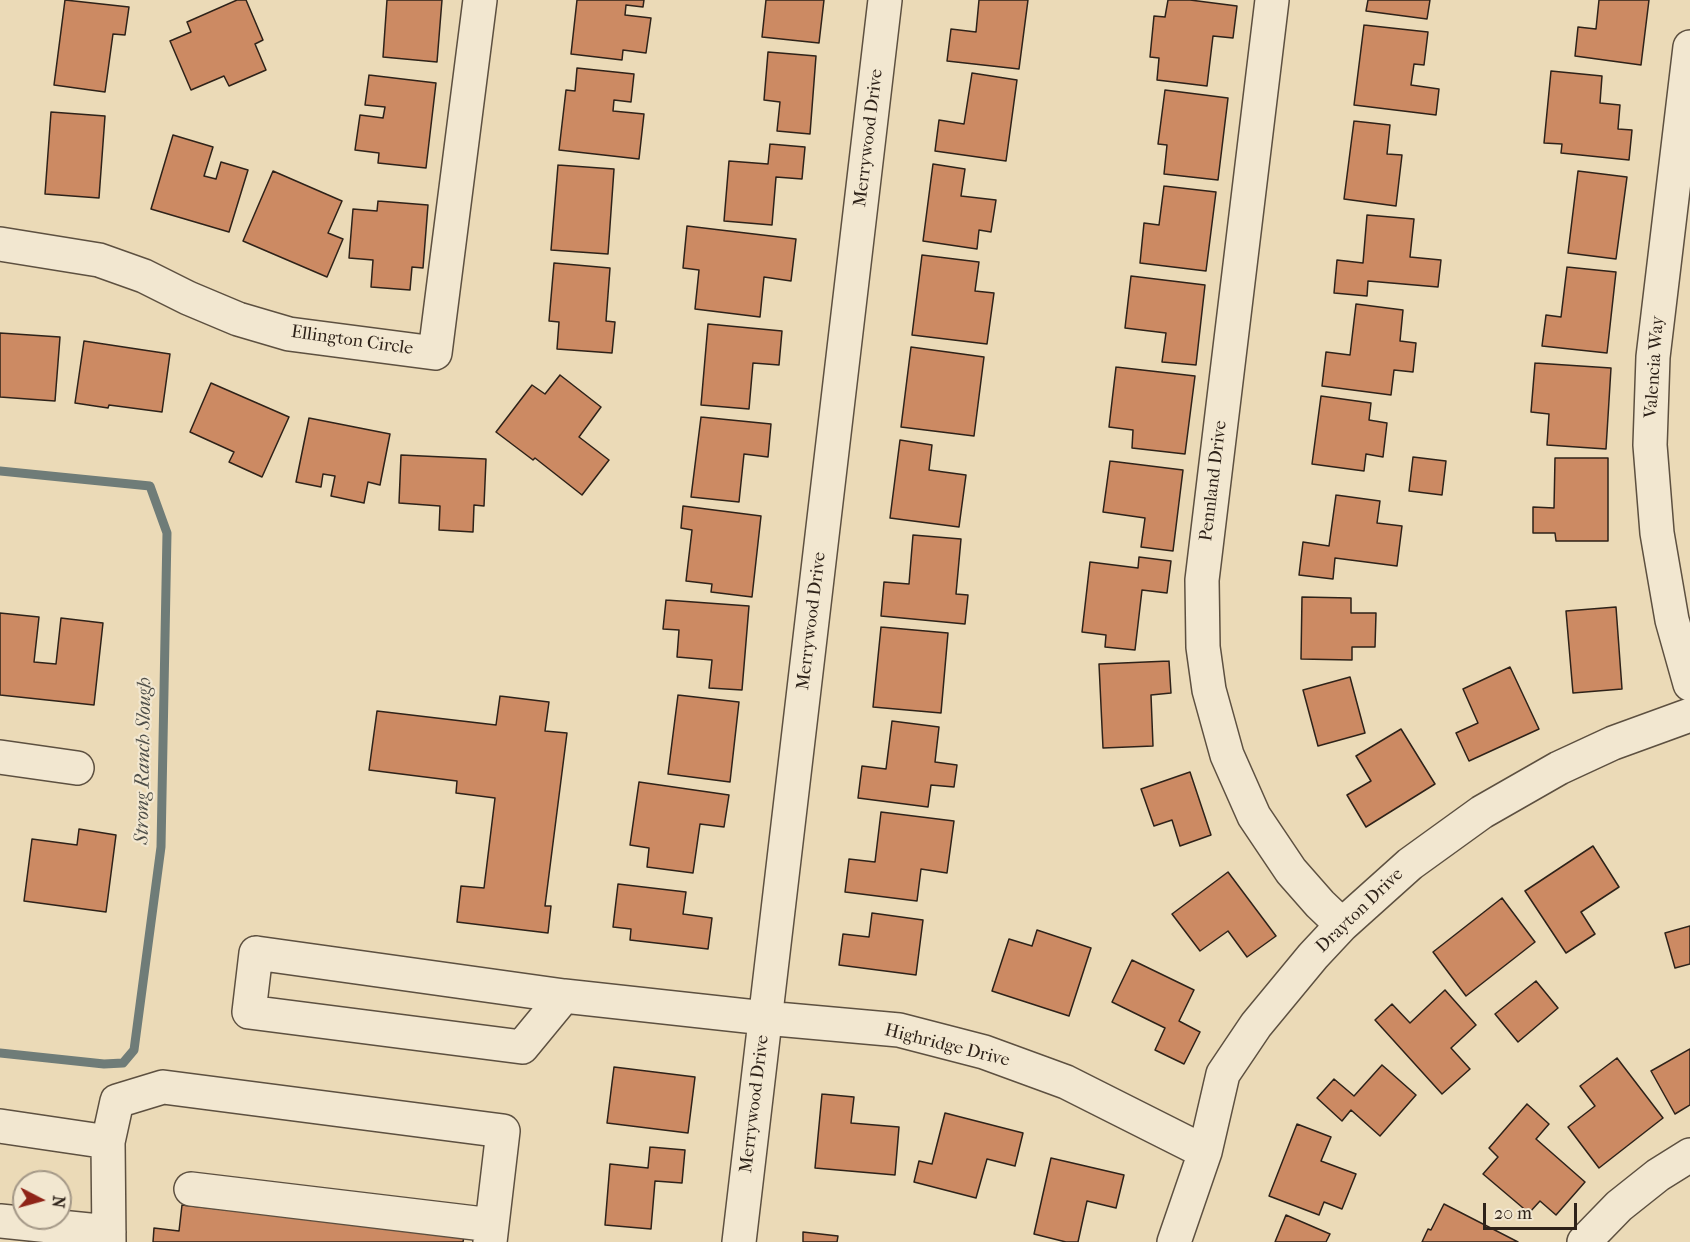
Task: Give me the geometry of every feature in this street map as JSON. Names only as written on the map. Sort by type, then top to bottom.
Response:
[{"type":"street","name":"Ellington Circle","points":[[0,244],[99,260],[144,276],[238,320],[290,333],[435,352],[480,0]]},
{"type":"street","name":"Merrywood Drive","points":[[739,1242],[885,0]]},
{"type":"street","name":"Pennland Drive","points":[[1272,0],[1202,580],[1203,647],[1209,690],[1227,755],[1254,816],[1292,871],[1320,904],[1342,925]]},
{"type":"street","name":"Valencia Way","points":[[1690,47],[1653,357],[1650,445],[1657,533],[1672,620],[1690,684]]},
{"type":"street","name":"Drayton Drive","points":[[1174,1242],[1205,1152],[1223,1074],[1256,1025],[1342,925],[1410,864],[1482,812],[1559,768],[1613,743],[1690,715]]},
{"type":"street","points":[[0,757],[77,768]]},
{"type":"street","name":"Highridge Drive","points":[[564,996],[522,1047],[249,1012],[256,953],[564,996],[898,1030],[984,1052],[1066,1083],[1205,1152]]},
{"type":"street","points":[[0,1221],[109,1237],[108,1142],[117,1101],[163,1087],[503,1131],[491,1234],[191,1189]]},
{"type":"street","points":[[0,1126],[108,1142]]},
{"type":"street","points":[[1584,1242],[1619,1206],[1658,1175],[1690,1155]]},
{"type":"building","points":[[65,0],[129,7],[125,35],[113,34],[105,92],[54,85]]},
{"type":"building","points":[[237,0],[246,0],[263,40],[255,44],[266,70],[229,86],[224,76],[191,90],[170,41],[191,32],[187,22]]},
{"type":"building","points":[[387,0],[442,0],[437,62],[383,57]]},
{"type":"building","points":[[577,0],[644,0],[643,7],[626,5],[625,15],[651,18],[646,53],[623,50],[622,60],[571,54]]},
{"type":"building","points":[[766,0],[824,0],[819,43],[762,37]]},
{"type":"building","points":[[979,0],[1028,0],[1019,69],[947,61],[951,29],[976,32]]},
{"type":"building","points":[[1168,0],[1190,0],[1237,6],[1233,38],[1213,36],[1207,86],[1157,80],[1159,58],[1150,57],[1154,16],[1165,17]]},
{"type":"building","points":[[1368,0],[1430,0],[1427,19],[1366,11]]},
{"type":"building","points":[[1599,0],[1649,0],[1641,65],[1575,56],[1578,27],[1596,29]]},
{"type":"building","points":[[1364,25],[1428,32],[1424,65],[1414,64],[1411,85],[1439,89],[1436,115],[1354,105]]},
{"type":"building","points":[[768,52],[816,56],[810,134],[777,131],[780,102],[764,100]]},
{"type":"building","points":[[577,68],[634,74],[631,102],[614,100],[613,111],[644,114],[639,159],[559,150],[566,90],[575,91]]},
{"type":"building","points":[[1551,71],[1602,76],[1600,103],[1620,105],[1618,129],[1632,130],[1629,160],[1561,153],[1562,144],[1544,143]]},
{"type":"building","points":[[972,73],[1017,80],[1006,161],[935,151],[939,120],[964,124]]},
{"type":"building","points":[[369,75],[436,83],[426,168],[378,163],[379,153],[355,150],[360,115],[383,118],[385,107],[365,105]]},
{"type":"building","points":[[1165,90],[1228,98],[1218,180],[1164,174],[1167,145],[1158,144]]},
{"type":"building","points":[[51,112],[105,116],[99,198],[45,194]]},
{"type":"building","points":[[1354,121],[1390,125],[1387,154],[1402,155],[1396,206],[1344,199]]},
{"type":"building","points":[[173,135],[213,147],[204,176],[216,179],[221,162],[248,170],[229,232],[151,209]]},
{"type":"building","points":[[770,144],[805,147],[802,179],[776,177],[772,225],[724,221],[729,161],[768,164]]},
{"type":"building","points":[[933,164],[965,169],[961,196],[996,200],[991,232],[979,230],[977,249],[923,241]]},
{"type":"building","points":[[558,165],[614,169],[608,254],[551,250]]},
{"type":"building","points":[[273,171],[342,201],[328,233],[343,239],[327,277],[243,241]]},
{"type":"building","points":[[1578,171],[1627,177],[1616,259],[1568,253]]},
{"type":"building","points":[[1164,186],[1216,192],[1206,271],[1140,263],[1144,223],[1159,225]]},
{"type":"building","points":[[378,201],[428,205],[423,268],[412,267],[410,290],[371,287],[373,260],[349,258],[353,209],[377,211]]},
{"type":"building","points":[[1367,215],[1414,219],[1410,257],[1441,260],[1438,287],[1368,281],[1367,296],[1334,293],[1337,260],[1363,263]]},
{"type":"building","points":[[687,226],[796,239],[791,281],[764,277],[760,317],[695,309],[699,270],[683,268]]},
{"type":"building","points":[[922,255],[979,262],[975,291],[994,293],[987,344],[912,335]]},
{"type":"building","points":[[554,263],[610,268],[606,321],[615,322],[612,353],[557,349],[559,322],[549,321]]},
{"type":"building","points":[[1567,267],[1616,272],[1607,353],[1542,346],[1546,315],[1561,317]]},
{"type":"building","points":[[1131,276],[1205,285],[1196,365],[1162,362],[1166,333],[1125,328]]},
{"type":"building","points":[[1356,304],[1403,310],[1400,341],[1416,343],[1413,372],[1394,370],[1391,395],[1322,386],[1326,352],[1350,355]]},
{"type":"building","points":[[708,324],[782,331],[779,365],[753,363],[749,409],[701,405]]},
{"type":"building","points":[[0,333],[60,337],[55,401],[0,397]]},
{"type":"building","points":[[84,341],[170,354],[162,412],[75,403]]},
{"type":"building","points":[[911,347],[984,357],[974,436],[901,427]]},
{"type":"building","points":[[1535,363],[1611,368],[1606,449],[1547,445],[1549,414],[1531,412]]},
{"type":"building","points":[[1116,367],[1195,376],[1185,454],[1132,448],[1133,430],[1109,427]]},
{"type":"building","points":[[560,375],[601,407],[579,437],[609,460],[582,495],[535,458],[533,460],[496,432],[532,385],[545,394]]},
{"type":"building","points":[[211,383],[289,417],[262,477],[229,462],[234,452],[190,432]]},
{"type":"building","points":[[1321,396],[1371,403],[1369,420],[1387,423],[1383,457],[1366,454],[1364,471],[1312,464]]},
{"type":"building","points":[[701,417],[771,424],[768,457],[744,454],[739,502],[691,497]]},
{"type":"building","points":[[309,418],[390,434],[380,485],[368,482],[364,503],[331,496],[335,476],[323,474],[321,487],[296,482]]},
{"type":"building","points":[[900,440],[932,445],[929,470],[966,475],[959,527],[890,518]]},
{"type":"building","points":[[401,455],[486,459],[484,506],[474,505],[473,532],[439,530],[440,506],[399,503]]},
{"type":"building","points":[[1413,457],[1446,461],[1442,495],[1409,491]]},
{"type":"building","points":[[1555,458],[1608,458],[1608,541],[1556,541],[1555,533],[1533,533],[1533,507],[1554,508]]},
{"type":"building","points":[[1110,461],[1183,470],[1173,551],[1141,547],[1145,518],[1103,512]]},
{"type":"building","points":[[1336,495],[1380,501],[1377,523],[1402,526],[1397,566],[1335,558],[1333,579],[1299,575],[1303,542],[1329,546]]},
{"type":"building","points":[[683,506],[761,516],[752,597],[711,592],[712,584],[686,581],[692,530],[681,528]]},
{"type":"building","points":[[913,535],[961,539],[956,594],[968,595],[965,624],[881,616],[884,582],[909,584]]},
{"type":"building","points":[[1139,557],[1171,561],[1167,593],[1142,590],[1135,650],[1105,647],[1106,635],[1082,632],[1090,562],[1138,568]]},
{"type":"building","points":[[1302,597],[1351,598],[1351,613],[1376,613],[1375,647],[1352,647],[1352,660],[1301,659]]},
{"type":"building","points":[[666,600],[749,606],[742,690],[709,688],[712,660],[677,657],[679,630],[663,629]]},
{"type":"building","points":[[1616,607],[1622,689],[1573,693],[1566,611]]},
{"type":"building","points":[[0,613],[39,617],[34,662],[56,664],[61,618],[103,623],[94,705],[0,695]]},
{"type":"building","points":[[881,627],[948,633],[941,713],[873,707]]},
{"type":"building","points":[[1169,661],[1171,693],[1151,695],[1153,746],[1103,748],[1099,664]]},
{"type":"building","points":[[1510,667],[1539,729],[1469,761],[1456,733],[1478,723],[1463,689]]},
{"type":"building","points":[[1350,677],[1365,733],[1318,746],[1303,690]]},
{"type":"building","points":[[678,695],[739,702],[730,782],[668,774]]},
{"type":"building","points":[[500,696],[549,702],[545,731],[567,733],[545,906],[551,906],[548,933],[457,922],[461,886],[484,888],[495,798],[456,793],[457,781],[369,770],[377,711],[496,725]]},
{"type":"building","points":[[892,721],[939,727],[935,762],[957,765],[954,787],[931,785],[928,807],[858,798],[862,766],[886,769]]},
{"type":"building","points":[[1401,729],[1435,784],[1366,827],[1347,795],[1371,781],[1356,756]]},
{"type":"building","points":[[1190,772],[1211,835],[1180,846],[1172,820],[1154,826],[1141,789]]},
{"type":"building","points":[[639,782],[729,795],[724,827],[700,824],[693,873],[647,867],[649,848],[630,845]]},
{"type":"building","points":[[881,812],[954,821],[947,873],[921,869],[917,901],[845,892],[849,859],[875,862]]},
{"type":"building","points":[[79,829],[116,835],[106,912],[24,901],[32,839],[77,845]]},
{"type":"building","points":[[1593,846],[1619,887],[1581,912],[1595,934],[1566,953],[1525,891]]},
{"type":"building","points":[[1228,872],[1276,936],[1247,957],[1228,931],[1200,951],[1172,914]]},
{"type":"building","points":[[618,884],[686,892],[683,914],[712,918],[708,949],[630,940],[631,929],[613,927]]},
{"type":"building","points":[[1502,898],[1535,942],[1466,996],[1433,952]]},
{"type":"building","points":[[872,913],[923,920],[916,975],[839,965],[843,934],[869,937]]},
{"type":"building","points":[[1690,926],[1690,964],[1675,968],[1665,933]]},
{"type":"building","points":[[1037,930],[1091,948],[1069,1016],[992,991],[1009,939],[1032,946]]},
{"type":"building","points":[[1132,960],[1194,990],[1179,1021],[1200,1032],[1184,1064],[1155,1050],[1165,1028],[1112,1002]]},
{"type":"building","points":[[1536,981],[1558,1008],[1518,1042],[1495,1014]]},
{"type":"building","points":[[1445,990],[1476,1025],[1451,1048],[1470,1069],[1442,1094],[1375,1020],[1392,1004],[1410,1023]]},
{"type":"building","points":[[1690,1049],[1690,1105],[1675,1114],[1651,1071]]},
{"type":"building","points":[[1617,1058],[1663,1118],[1599,1168],[1568,1127],[1595,1106],[1580,1086]]},
{"type":"building","points":[[1382,1065],[1416,1095],[1380,1136],[1351,1110],[1342,1121],[1317,1098],[1334,1079],[1354,1096]]},
{"type":"building","points":[[614,1067],[695,1077],[688,1133],[607,1123]]},
{"type":"building","points":[[822,1094],[854,1097],[851,1123],[899,1127],[895,1175],[815,1168]]},
{"type":"building","points":[[1527,1104],[1549,1124],[1536,1139],[1585,1182],[1556,1215],[1540,1201],[1529,1213],[1483,1174],[1498,1157],[1489,1148]]},
{"type":"building","points":[[945,1113],[1023,1133],[1015,1166],[987,1159],[976,1198],[914,1182],[919,1161],[932,1164]]},
{"type":"building","points":[[1297,1124],[1331,1137],[1321,1161],[1356,1174],[1342,1209],[1324,1202],[1319,1215],[1269,1196]]},
{"type":"building","points":[[650,1147],[685,1150],[682,1183],[655,1181],[651,1229],[605,1225],[610,1164],[648,1168]]},
{"type":"building","points":[[1051,1158],[1124,1175],[1116,1208],[1087,1201],[1078,1242],[1066,1242],[1034,1234]]},
{"type":"building","points":[[1444,1204],[1518,1242],[1422,1242]]},
{"type":"building","points":[[182,1205],[464,1236],[463,1242],[153,1242],[154,1228],[179,1231]]},
{"type":"building","points":[[1286,1215],[1330,1234],[1326,1242],[1275,1242]]},
{"type":"building","points":[[803,1232],[838,1236],[837,1242],[803,1242]]},
{"type":"waterway","name":"Strong Ranch Slough","points":[[0,471],[150,486],[167,533],[161,847],[134,1050],[123,1063],[104,1064],[0,1053]]}]
